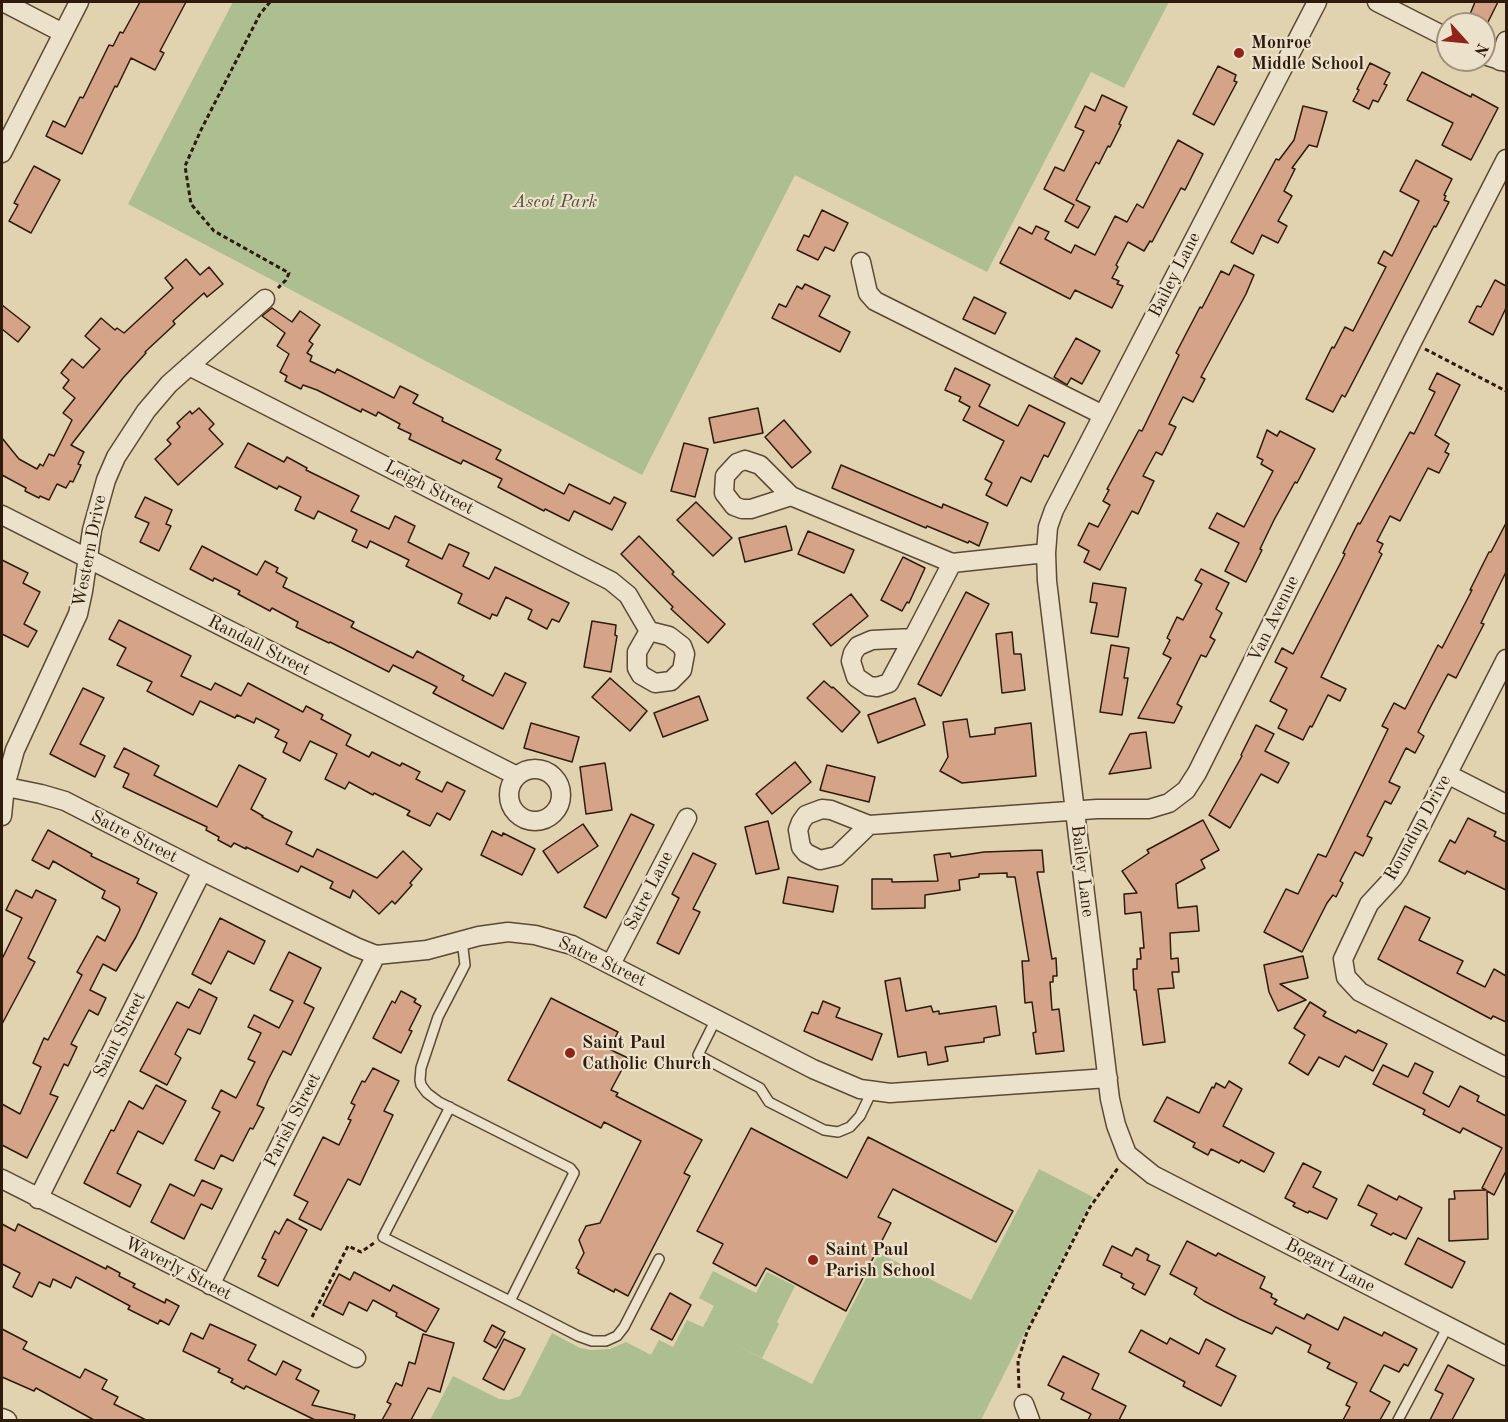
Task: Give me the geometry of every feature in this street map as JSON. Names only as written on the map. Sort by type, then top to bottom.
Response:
[{"type":"street","points":[[3,2],[63,33]]},
{"type":"street","points":[[2,153],[79,2]]},
{"type":"street","name":"Bailey Lane","points":[[1127,1154],[1116,1125],[1107,1078],[1047,580],[1048,526],[1054,510],[1317,2]]},
{"type":"street","points":[[1377,2],[1436,32]]},
{"type":"street","points":[[1497,60],[1506,41]]},
{"type":"street","name":"Van Avenue","points":[[869,825],[1074,811],[1149,809],[1159,807],[1179,797],[1192,782],[1506,159]]},
{"type":"street","points":[[861,262],[868,293],[875,301],[1103,415]]},
{"type":"street","name":"Western Drive","points":[[2,816],[3,786],[19,738],[78,614],[99,503],[116,457],[146,411],[169,384],[265,299]]},
{"type":"street","name":"Leigh Street","points":[[189,366],[611,581],[628,595],[649,631]]},
{"type":"street","points":[[791,496],[952,563],[1046,553]]},
{"type":"street","name":"Randall Street","points":[[2,515],[517,776]]},
{"type":"street","points":[[913,638],[952,563]]},
{"type":"street","name":"Roundup Drive","points":[[1506,659],[1399,869],[1371,902],[1344,954],[1343,965],[1346,977],[1360,992],[1506,1067]]},
{"type":"street","points":[[1447,774],[1506,804]]},
{"type":"street","name":"Satre Street","points":[[3,786],[65,801],[202,872],[376,955],[427,950],[495,933],[528,933],[572,945],[837,1080],[872,1091],[902,1093],[1107,1078]]},
{"type":"street","name":"Satre Lane","points":[[611,964],[687,818]]},
{"type":"street","name":"Saint Street","points":[[39,1199],[202,872]]},
{"type":"street","name":"Parish Street","points":[[210,1285],[376,955]]},
{"type":"street","name":"Bogart Lane","points":[[1127,1154],[1153,1175],[1506,1356]]},
{"type":"street","name":"Waverly Street","points":[[2,1179],[356,1358]]},
{"type":"street","points":[[2,1418],[7,1420]]},
{"type":"lane","points":[[462,940],[465,965],[439,1014],[420,1074],[424,1089],[435,1100],[573,1171],[574,1176],[510,1301]]},
{"type":"lane","points":[[716,1019],[698,1056],[760,1088],[769,1102],[824,1130],[838,1132],[850,1127],[863,1110],[872,1091]]},
{"type":"lane","points":[[450,1107],[383,1237],[592,1341],[606,1341],[617,1336],[624,1327],[659,1259]]},
{"type":"lane","points":[[1398,1420],[1448,1326]]},
{"type":"path","points":[[265,299],[282,285],[289,273],[214,231],[191,204],[185,166],[260,14],[270,2]]},
{"type":"path","points":[[1412,342],[1506,391]]},
{"type":"path","points":[[1027,1412],[1020,1390],[1017,1368],[1021,1345],[1090,1207],[1127,1154]]},
{"type":"path","points":[[304,1332],[348,1246],[361,1252],[383,1237]]},
{"type":"green space","name":"Ascot Park","points":[[233,2],[1169,2],[1124,88],[1091,72],[987,272],[795,175],[642,475],[128,204]]},
{"type":"green space","points":[[1039,1169],[1093,1197],[981,1420],[430,1420],[453,1376],[499,1399],[509,1400],[520,1396],[552,1333],[580,1348],[591,1350],[610,1349],[626,1342],[651,1355],[659,1340],[673,1347],[687,1320],[703,1327],[714,1306],[699,1298],[713,1271],[756,1293],[767,1272],[795,1286],[762,1358],[728,1341],[812,1384],[879,1253],[971,1300]]},
{"type":"building","points":[[140,2],[186,2],[160,51],[164,53],[155,70],[131,58],[82,154],[46,136],[53,121],[65,127],[80,97],[83,98],[109,45],[113,46],[120,32],[123,33]]},
{"type":"building","points":[[1475,2],[1498,2],[1493,12],[1471,12]]},
{"type":"building","points":[[1370,63],[1390,73],[1384,84],[1387,85],[1378,102],[1373,100],[1369,109],[1353,101]]},
{"type":"building","points":[[1218,66],[1236,75],[1234,81],[1237,82],[1214,125],[1193,114]]},
{"type":"building","points":[[1422,72],[1498,108],[1471,160],[1442,145],[1453,123],[1407,100]]},
{"type":"building","points":[[1102,95],[1127,107],[1110,147],[1108,146],[1099,164],[1096,162],[1076,200],[1090,207],[1078,228],[1065,221],[1074,205],[1044,189],[1055,167],[1064,171],[1084,131],[1075,127],[1085,106],[1095,111]]},
{"type":"building","points":[[1303,106],[1327,112],[1317,147],[1309,145],[1292,168],[1295,169],[1284,191],[1292,196],[1278,221],[1287,226],[1278,243],[1262,235],[1253,254],[1231,242],[1276,159],[1279,160],[1294,140]]},
{"type":"building","points":[[1178,140],[1203,154],[1185,190],[1181,188],[1152,242],[1150,241],[1144,251],[1128,242],[1112,278],[1119,281],[1117,284],[1123,286],[1112,308],[1075,290],[1070,299],[1000,263],[1019,227],[1032,234],[1036,226],[1049,232],[1045,239],[1071,253],[1075,245],[1095,255],[1115,216],[1127,222],[1137,204],[1143,208]]},
{"type":"building","points":[[1416,160],[1452,179],[1444,195],[1446,196],[1444,200],[1449,202],[1436,227],[1434,226],[1345,397],[1342,395],[1333,412],[1306,399],[1332,347],[1334,348],[1345,327],[1353,331],[1386,267],[1378,263],[1384,251],[1392,256],[1419,201],[1400,191]]},
{"type":"building","points":[[34,166],[60,180],[31,233],[9,221],[18,205],[14,203]]},
{"type":"building","points":[[822,210],[848,223],[834,251],[825,247],[818,260],[797,250],[804,235],[809,237]]},
{"type":"building","points":[[186,259],[200,275],[209,267],[223,284],[207,297],[204,293],[173,321],[175,324],[145,352],[71,445],[84,452],[73,482],[70,481],[66,488],[57,484],[49,500],[25,491],[26,488],[2,475],[2,438],[19,459],[37,469],[40,464],[43,466],[49,454],[54,456],[72,420],[63,413],[75,398],[63,388],[69,380],[61,373],[72,359],[83,368],[100,349],[85,336],[101,318],[115,330],[117,328],[124,333],[173,288],[165,278]]},
{"type":"building","points":[[1234,265],[1254,275],[1246,294],[1201,377],[1205,379],[1193,402],[1183,397],[1169,424],[1176,427],[1162,455],[1156,452],[1143,476],[1154,481],[1138,514],[1132,511],[1100,570],[1084,562],[1089,551],[1078,545],[1089,523],[1098,527],[1110,505],[1103,501],[1109,490],[1107,489],[1139,430],[1142,431],[1179,355],[1176,353],[1200,307],[1202,308],[1221,271],[1229,275]]},
{"type":"building","points":[[1495,280],[1506,286],[1506,308],[1493,335],[1469,322],[1477,306],[1481,307]]},
{"type":"building","points":[[805,284],[830,296],[819,316],[850,332],[840,352],[772,318],[779,304],[786,307],[797,286],[802,289]]},
{"type":"building","points":[[974,297],[1006,313],[995,334],[963,319]]},
{"type":"building","points":[[2,305],[30,327],[18,342],[2,329]]},
{"type":"building","points":[[272,308],[292,322],[300,311],[320,325],[309,341],[313,344],[307,353],[312,356],[310,361],[335,373],[337,369],[394,398],[400,386],[418,395],[413,403],[443,418],[442,421],[501,450],[496,459],[564,494],[569,484],[610,504],[614,497],[626,503],[612,530],[574,511],[569,521],[545,509],[544,511],[498,487],[502,479],[463,460],[461,464],[409,439],[411,434],[398,428],[400,424],[378,412],[376,416],[362,409],[361,412],[317,390],[303,385],[301,389],[285,381],[287,376],[280,372],[289,354],[277,346],[285,333],[262,316]]},
{"type":"building","points":[[1076,338],[1100,351],[1082,384],[1071,378],[1067,385],[1054,377]]},
{"type":"building","points":[[955,368],[990,385],[979,406],[1018,426],[1029,405],[1065,423],[1048,457],[1044,455],[1031,482],[1021,477],[1007,506],[986,495],[992,483],[985,479],[1004,441],[963,420],[970,407],[959,401],[961,397],[945,390]]},
{"type":"building","points":[[1437,373],[1460,385],[1435,435],[1449,444],[1445,452],[1449,454],[1439,473],[1428,468],[1400,521],[1390,516],[1377,541],[1383,544],[1379,552],[1382,554],[1321,677],[1346,689],[1340,701],[1328,695],[1303,740],[1278,728],[1287,710],[1270,701],[1287,668],[1275,662],[1282,648],[1293,654],[1345,554],[1343,553],[1358,523],[1360,524],[1410,432],[1414,434],[1435,392],[1429,389]]},
{"type":"building","points":[[199,408],[214,424],[209,429],[223,444],[178,485],[155,459],[171,444],[167,440],[180,427],[177,423],[190,411],[192,414]]},
{"type":"building","points":[[758,408],[763,433],[714,443],[709,418]]},
{"type":"building","points":[[784,420],[811,452],[792,468],[765,437]]},
{"type":"building","points":[[1267,430],[1277,436],[1280,431],[1315,449],[1274,520],[1246,582],[1225,571],[1239,543],[1209,528],[1217,513],[1244,527],[1273,471],[1261,464],[1263,460],[1257,457]]},
{"type":"building","points":[[248,443],[284,462],[287,457],[307,468],[306,470],[359,496],[351,511],[389,529],[395,516],[415,526],[408,542],[442,559],[449,544],[469,553],[463,566],[489,579],[495,567],[569,603],[559,622],[552,619],[547,629],[528,619],[532,610],[506,597],[497,616],[492,614],[490,619],[458,603],[462,594],[406,566],[409,560],[370,541],[367,548],[352,541],[357,530],[318,511],[314,519],[295,510],[301,497],[279,486],[277,489],[235,467]]},
{"type":"building","points":[[684,443],[708,449],[695,497],[671,491]]},
{"type":"building","points":[[841,465],[942,508],[943,504],[988,523],[979,546],[927,526],[926,528],[832,488]]},
{"type":"building","points":[[145,497],[172,510],[166,524],[171,526],[159,551],[140,542],[149,523],[135,517]]},
{"type":"building","points":[[696,502],[732,538],[713,556],[677,520]]},
{"type":"building","points":[[1506,523],[1506,572],[1481,623],[1484,624],[1456,678],[1448,674],[1418,732],[1424,736],[1415,753],[1406,748],[1389,782],[1400,787],[1391,804],[1385,801],[1367,836],[1372,838],[1363,856],[1355,852],[1340,881],[1343,883],[1336,897],[1333,895],[1327,903],[1302,952],[1264,932],[1286,889],[1298,894],[1318,854],[1326,857],[1388,729],[1382,726],[1394,703],[1405,709],[1438,645],[1442,648],[1489,552]]},
{"type":"building","points":[[786,526],[792,550],[745,562],[739,538]]},
{"type":"building","points":[[808,531],[854,550],[844,573],[798,554]]},
{"type":"building","points":[[639,536],[674,572],[672,574],[725,624],[708,643],[671,609],[673,607],[621,554]]},
{"type":"building","points":[[202,546],[257,575],[265,561],[278,568],[276,572],[287,578],[283,587],[354,622],[351,627],[413,658],[417,651],[464,676],[462,680],[493,696],[505,673],[526,683],[503,729],[433,693],[437,687],[393,665],[389,672],[296,627],[298,622],[272,608],[270,611],[238,594],[240,591],[190,569]]},
{"type":"building","points":[[903,557],[925,568],[909,603],[907,602],[902,611],[881,600]]},
{"type":"building","points":[[2,560],[28,573],[23,583],[40,592],[24,624],[37,631],[28,647],[2,634]]},
{"type":"building","points":[[1201,569],[1229,583],[1216,609],[1222,613],[1210,637],[1215,640],[1206,657],[1201,655],[1177,704],[1182,707],[1174,723],[1138,718],[1171,658],[1163,654],[1170,640],[1167,638],[1177,617],[1183,620],[1202,584],[1195,580]]},
{"type":"building","points":[[1093,583],[1126,588],[1118,637],[1091,633],[1097,603],[1090,602]]},
{"type":"building","points":[[966,592],[989,604],[941,696],[918,684]]},
{"type":"building","points":[[851,594],[868,616],[831,646],[813,624]]},
{"type":"building","points":[[119,620],[191,656],[181,676],[211,690],[215,683],[241,696],[248,683],[303,712],[306,706],[323,715],[321,719],[351,735],[346,745],[369,757],[372,752],[400,766],[402,763],[420,772],[416,779],[442,792],[447,782],[465,791],[450,820],[437,813],[430,826],[407,815],[410,811],[374,793],[373,795],[349,782],[345,789],[325,779],[337,754],[310,741],[300,761],[283,752],[287,743],[275,737],[279,730],[256,718],[254,723],[237,715],[235,718],[200,701],[193,715],[147,691],[152,682],[117,665],[126,648],[109,639]]},
{"type":"building","points":[[592,621],[616,625],[615,635],[617,636],[611,672],[584,667]]},
{"type":"building","points":[[1012,632],[1014,654],[1021,654],[1025,690],[1002,693],[996,634]]},
{"type":"building","points":[[1111,645],[1129,648],[1124,678],[1128,678],[1122,715],[1100,712]]},
{"type":"building","points":[[610,678],[647,711],[630,731],[592,697]]},
{"type":"building","points":[[824,681],[860,712],[842,732],[807,698]]},
{"type":"building","points":[[83,688],[104,698],[80,744],[105,756],[95,777],[50,754]]},
{"type":"building","points":[[699,696],[708,720],[663,737],[654,713]]},
{"type":"building","points":[[915,698],[925,725],[878,743],[868,715]]},
{"type":"building","points":[[967,719],[970,737],[995,734],[995,728],[1031,723],[1036,776],[962,783],[940,771],[948,757],[943,722]]},
{"type":"building","points":[[531,723],[579,737],[572,762],[524,748]]},
{"type":"building","points":[[1256,725],[1274,734],[1265,751],[1289,763],[1278,783],[1261,774],[1230,828],[1209,815],[1242,756]]},
{"type":"building","points":[[1146,732],[1151,768],[1109,774],[1130,734]]},
{"type":"building","points":[[124,748],[159,766],[154,775],[217,807],[239,765],[266,779],[251,809],[292,832],[286,844],[313,857],[317,849],[377,878],[403,851],[422,869],[410,883],[412,885],[395,904],[392,901],[379,914],[353,890],[350,898],[330,888],[333,882],[301,866],[298,872],[246,847],[246,849],[234,843],[231,847],[206,830],[207,827],[123,787],[129,774],[114,767]]},
{"type":"building","points":[[795,762],[811,782],[772,814],[756,794]]},
{"type":"building","points":[[605,763],[612,810],[586,814],[580,767]]},
{"type":"building","points":[[827,765],[875,777],[869,802],[820,790]]},
{"type":"building","points":[[631,814],[654,825],[606,918],[584,907]]},
{"type":"building","points":[[1468,818],[1496,832],[1494,836],[1506,842],[1506,890],[1467,871],[1465,874],[1439,861],[1450,840],[1455,843]]},
{"type":"building","points":[[1203,820],[1219,850],[1201,860],[1205,868],[1176,884],[1178,908],[1197,906],[1199,931],[1170,933],[1171,959],[1178,958],[1179,972],[1172,972],[1174,988],[1158,989],[1165,1042],[1143,1045],[1133,969],[1137,969],[1137,959],[1141,959],[1140,948],[1144,948],[1141,912],[1125,914],[1124,894],[1137,893],[1122,871],[1149,853],[1147,850]]},
{"type":"building","points":[[768,821],[779,869],[756,874],[745,827]]},
{"type":"building","points":[[583,824],[598,846],[558,873],[543,851]]},
{"type":"building","points":[[48,830],[92,854],[91,856],[139,879],[137,883],[157,893],[136,937],[116,971],[103,964],[90,990],[106,998],[98,1015],[89,1010],[71,1044],[77,1047],[68,1066],[64,1064],[50,1094],[58,1097],[27,1158],[2,1145],[2,1104],[20,1114],[41,1067],[33,1063],[44,1038],[48,1040],[82,975],[77,972],[97,936],[105,941],[120,910],[119,907],[102,898],[105,891],[53,861],[49,869],[32,860]]},
{"type":"building","points":[[492,831],[502,836],[503,833],[535,849],[522,875],[481,855]]},
{"type":"building","points":[[1042,850],[1044,872],[1037,872],[1052,959],[1056,958],[1057,976],[1053,976],[1053,982],[1050,982],[1052,1010],[1059,1009],[1064,1051],[1036,1054],[1032,1002],[1025,1003],[1022,961],[1029,961],[1015,877],[1007,877],[1007,873],[979,874],[979,877],[959,880],[960,890],[925,895],[925,908],[872,909],[872,879],[892,879],[892,882],[938,881],[934,855],[950,853],[951,857],[984,852]]},
{"type":"building","points":[[693,853],[716,864],[693,909],[700,912],[679,954],[657,943],[679,898],[672,894]]},
{"type":"building","points":[[788,877],[838,886],[833,912],[783,903]]},
{"type":"building","points":[[16,890],[32,898],[36,890],[56,900],[28,958],[35,962],[2,1024],[2,959],[22,918],[6,910]]},
{"type":"building","points":[[1405,906],[1430,918],[1419,940],[1463,961],[1457,973],[1485,987],[1494,969],[1506,976],[1506,1022],[1493,1016],[1491,1019],[1378,959]]},
{"type":"building","points":[[220,918],[265,941],[254,964],[228,951],[211,984],[192,974]]},
{"type":"building","points":[[289,952],[321,968],[304,1003],[314,1008],[291,1055],[283,1051],[268,1080],[257,1105],[264,1108],[253,1129],[250,1128],[233,1161],[221,1155],[214,1169],[195,1160],[220,1112],[212,1108],[221,1090],[236,1098],[255,1062],[248,1059],[261,1033],[248,1027],[254,1015],[279,1028],[293,1001],[270,990]]},
{"type":"building","points":[[1303,956],[1308,978],[1280,984],[1306,1000],[1278,1011],[1269,992],[1264,965]]},
{"type":"building","points":[[900,978],[906,1011],[931,1006],[933,1012],[939,1011],[939,1014],[996,1006],[1000,1035],[984,1038],[984,1042],[945,1047],[948,1061],[928,1065],[926,1052],[898,1057],[885,981]]},
{"type":"building","points":[[199,989],[217,998],[200,1034],[188,1029],[175,1054],[181,1058],[167,1085],[140,1071],[177,1002],[189,1008]]},
{"type":"building","points":[[401,991],[416,999],[414,1002],[421,1006],[401,1053],[373,1038],[392,1001],[395,1003]]},
{"type":"building","points":[[551,998],[618,1032],[609,1049],[628,1058],[611,1090],[618,1093],[616,1096],[702,1140],[684,1173],[690,1176],[628,1296],[615,1289],[614,1292],[578,1273],[579,1270],[576,1268],[584,1253],[579,1240],[586,1226],[600,1223],[641,1141],[604,1122],[601,1128],[508,1080]]},
{"type":"building","points":[[823,1001],[840,1008],[836,1017],[882,1034],[872,1060],[804,1031],[812,1012],[818,1014]]},
{"type":"building","points":[[1310,1002],[1326,1012],[1323,1016],[1356,1033],[1358,1030],[1387,1044],[1373,1071],[1345,1056],[1339,1067],[1319,1057],[1308,1075],[1289,1063],[1305,1035],[1294,1028]]},
{"type":"building","points":[[1415,1063],[1433,1072],[1423,1093],[1449,1107],[1460,1086],[1479,1096],[1477,1101],[1506,1116],[1506,1171],[1494,1195],[1487,1191],[1488,1239],[1449,1241],[1449,1199],[1455,1199],[1454,1191],[1486,1190],[1482,1188],[1502,1148],[1463,1128],[1460,1133],[1423,1114],[1425,1110],[1373,1084],[1383,1065],[1408,1077]]},
{"type":"building","points":[[373,1068],[399,1081],[384,1111],[393,1115],[360,1185],[348,1179],[321,1230],[299,1219],[308,1202],[294,1195],[323,1137],[339,1145],[351,1120],[348,1119],[355,1105],[351,1103],[362,1081],[365,1082]]},
{"type":"building","points":[[1229,1081],[1242,1089],[1223,1126],[1274,1153],[1264,1172],[1241,1160],[1239,1163],[1211,1149],[1208,1155],[1193,1147],[1195,1143],[1154,1121],[1167,1097],[1199,1113],[1212,1087],[1214,1088],[1216,1083],[1225,1088]]},
{"type":"building","points":[[156,1085],[186,1101],[163,1144],[138,1131],[117,1173],[141,1185],[130,1207],[84,1183],[111,1130],[114,1131],[129,1101],[143,1109]]},
{"type":"building","name":"Saint Paul Parish School","points":[[751,1128],[847,1178],[868,1137],[1013,1211],[996,1242],[893,1189],[878,1217],[891,1223],[846,1311],[766,1268],[756,1286],[713,1263],[723,1244],[697,1231]]},
{"type":"building","points":[[1303,1163],[1321,1172],[1313,1187],[1337,1199],[1327,1219],[1293,1206],[1295,1203],[1285,1198]]},
{"type":"building","points":[[202,1180],[222,1189],[212,1209],[201,1204],[184,1239],[151,1222],[170,1184],[194,1196]]},
{"type":"building","points":[[1368,1185],[1397,1200],[1399,1196],[1422,1208],[1406,1239],[1393,1233],[1391,1235],[1371,1225],[1377,1214],[1358,1205]]},
{"type":"building","points":[[287,1219],[307,1230],[278,1286],[258,1276],[266,1260],[262,1258],[275,1231],[279,1234]]},
{"type":"building","points":[[2,1224],[15,1231],[18,1224],[106,1269],[107,1266],[120,1273],[119,1276],[135,1284],[133,1287],[165,1303],[166,1299],[179,1306],[169,1325],[160,1320],[158,1324],[128,1309],[130,1306],[76,1277],[71,1288],[53,1279],[50,1287],[39,1282],[32,1297],[13,1287],[20,1273],[2,1264]]},
{"type":"building","points":[[1418,1238],[1465,1262],[1452,1288],[1405,1264]]},
{"type":"building","points":[[1187,1241],[1216,1256],[1218,1253],[1265,1277],[1260,1288],[1272,1294],[1271,1297],[1277,1300],[1274,1304],[1304,1319],[1307,1314],[1338,1330],[1344,1317],[1382,1336],[1384,1332],[1417,1349],[1408,1366],[1404,1364],[1399,1372],[1384,1365],[1370,1391],[1390,1402],[1380,1420],[1343,1420],[1350,1407],[1346,1405],[1357,1383],[1327,1368],[1330,1363],[1308,1352],[1311,1345],[1276,1327],[1272,1334],[1239,1319],[1204,1301],[1194,1294],[1197,1288],[1170,1274]]},
{"type":"building","points":[[1112,1246],[1132,1256],[1136,1248],[1149,1255],[1147,1260],[1160,1266],[1145,1295],[1132,1288],[1134,1284],[1121,1277],[1122,1274],[1103,1265]]},
{"type":"building","points":[[354,1272],[390,1291],[393,1285],[439,1309],[426,1332],[396,1316],[397,1313],[373,1300],[367,1311],[349,1302],[343,1315],[323,1305],[339,1274],[350,1280]]},
{"type":"building","points":[[670,1293],[691,1305],[672,1340],[651,1329]]},
{"type":"building","points":[[210,1324],[256,1345],[248,1360],[276,1375],[283,1361],[301,1370],[296,1379],[319,1391],[312,1405],[355,1415],[354,1420],[315,1420],[246,1386],[244,1389],[231,1382],[233,1379],[218,1372],[220,1369],[183,1351],[191,1333],[203,1339]]},
{"type":"building","points":[[492,1325],[505,1332],[496,1348],[484,1341]]},
{"type":"building","points":[[2,1329],[27,1342],[23,1349],[80,1378],[85,1369],[107,1380],[102,1389],[118,1397],[114,1404],[146,1420],[94,1420],[36,1388],[34,1391],[2,1377]]},
{"type":"building","points":[[1141,1330],[1167,1344],[1170,1338],[1199,1354],[1206,1339],[1225,1349],[1216,1366],[1236,1376],[1221,1406],[1183,1386],[1185,1382],[1129,1352]]},
{"type":"building","points":[[423,1334],[454,1343],[440,1392],[428,1388],[411,1420],[382,1420],[391,1404],[387,1402],[396,1383],[402,1386],[409,1362],[415,1364]]},
{"type":"building","points":[[504,1339],[525,1349],[504,1390],[483,1379]]},
{"type":"building","points":[[1063,1356],[1099,1374],[1092,1389],[1126,1406],[1119,1420],[1088,1420],[1091,1414],[1061,1399],[1064,1393],[1048,1385]]},
{"type":"building","points":[[1448,1365],[1474,1379],[1452,1420],[1430,1420],[1443,1394],[1435,1390]]},
{"type":"place","name":"Monroe Middle School","points":[[1239,53]]},
{"type":"place","name":"Saint Paul Catholic Church","points":[[570,1053]]},
{"type":"place","name":"Saint Paul Parish School","points":[[813,1260]]}]
